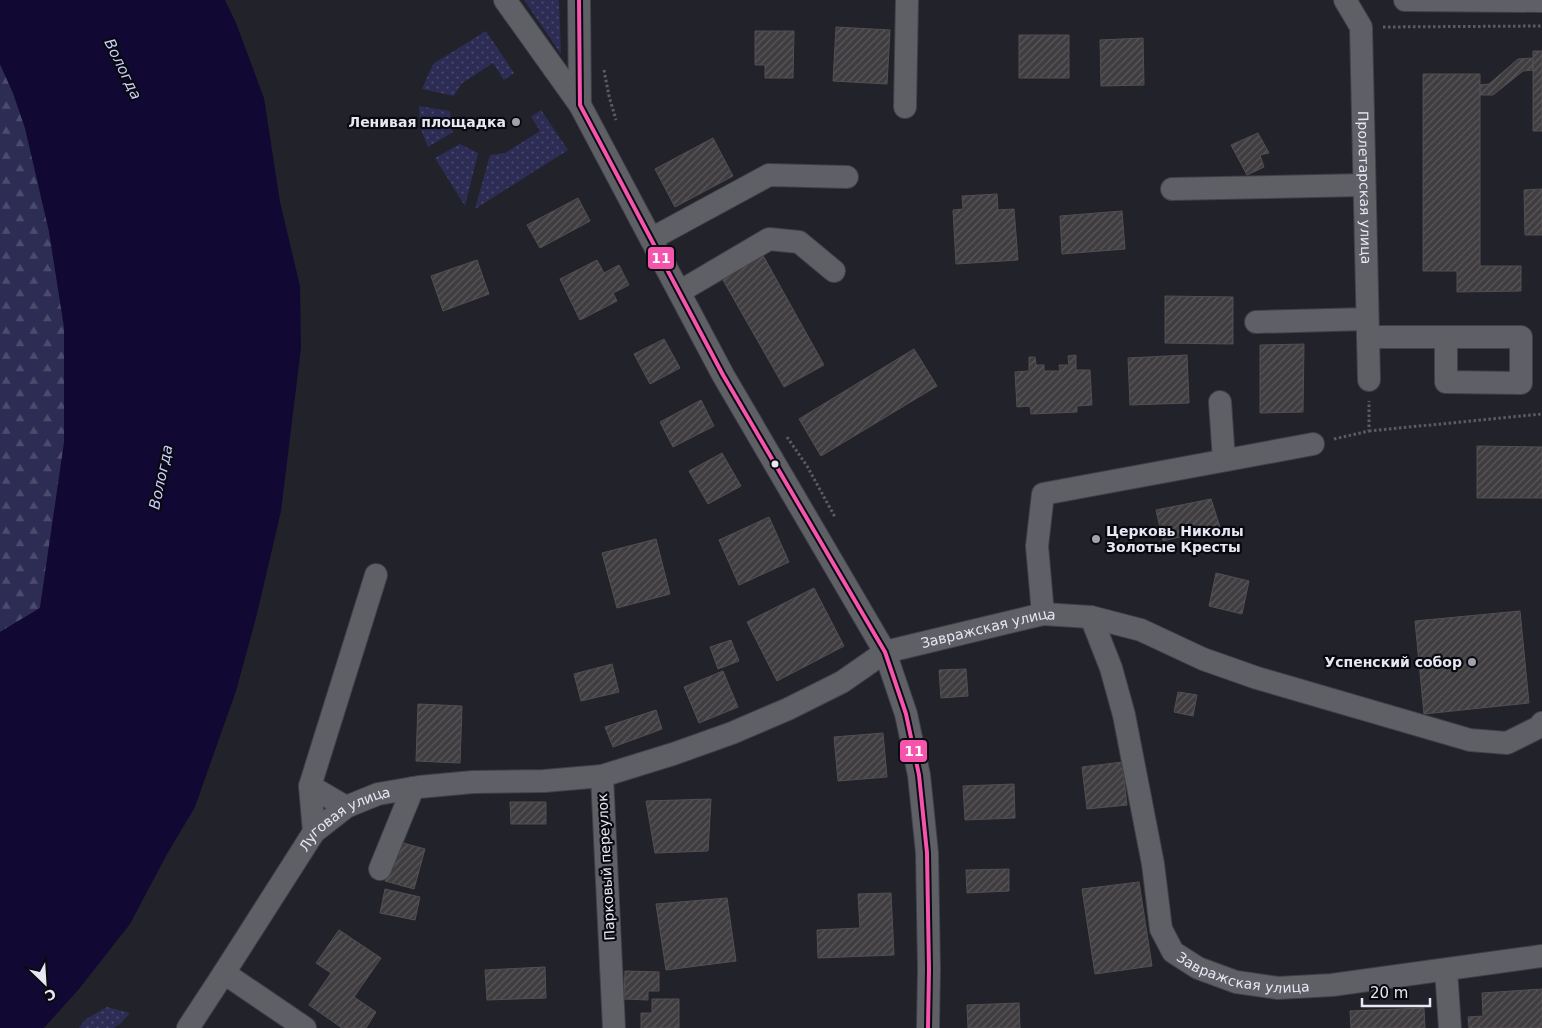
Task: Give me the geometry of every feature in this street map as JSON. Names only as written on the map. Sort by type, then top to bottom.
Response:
[{"type":"street","points":[[505,0],[580,105],[723,375],[885,652],[906,714],[919,775],[926,853],[929,970],[928,1028]]},
{"type":"street","points":[[579,0],[580,105]]},
{"type":"street","points":[[905,107],[907,0]]},
{"type":"street","name":"Пролетарская улица","points":[[1345,0],[1361,28],[1368,380]]},
{"type":"street","points":[[1405,0],[1542,2]]},
{"type":"street","points":[[651,239],[769,175],[847,177]]},
{"type":"street","points":[[1172,190],[1364,185]]},
{"type":"street","points":[[679,292],[769,240],[799,242],[834,271]]},
{"type":"street","points":[[1256,322],[1368,328],[1446,338]]},
{"type":"street","points":[[1220,402],[1224,460]]},
{"type":"street","points":[[1043,614],[1037,546],[1043,494],[1313,444]]},
{"type":"street","points":[[314,832],[310,786],[376,575]]},
{"type":"street","name":"Завражская улица","points":[[885,652],[1043,614],[1091,617],[1141,630],[1203,659],[1257,678],[1470,740],[1507,743],[1539,727],[1542,723]]},
{"type":"street","name":"Завражская улица","points":[[1091,617],[1111,668],[1124,715],[1153,864],[1161,929],[1173,952],[1198,968],[1236,982],[1278,988],[1332,985],[1542,956]]},
{"type":"street","name":"Парковый переулок","points":[[614,1028],[602,776],[732,733],[788,709],[842,682],[885,652]]},
{"type":"street","name":"Луговая улица","points":[[188,1028],[314,832],[346,808],[378,794],[413,788],[473,782],[544,781],[602,776]]},
{"type":"street","points":[[310,786],[346,808]]},
{"type":"street","points":[[380,869],[413,788]]},
{"type":"street","points":[[1446,970],[1450,1028]]},
{"type":"street","points":[[224,973],[305,1028]]},
{"type":"path","points":[[1361,28],[1542,26]]},
{"type":"path","points":[[1368,380],[1369,431]]},
{"type":"path","points":[[1313,444],[1369,431],[1542,414]]},
{"type":"green space","points":[[524,0],[559,0],[561,54]]},
{"type":"green space","points":[[486,31],[514,73],[504,80],[493,63],[461,84],[454,96],[422,89],[433,64]]},
{"type":"green space","points":[[0,64],[13,93],[25,128],[49,232],[64,327],[64,443],[40,608],[0,632]]},
{"type":"green space","points":[[419,106],[450,111],[453,132],[428,147],[420,127]]},
{"type":"green space","points":[[541,110],[568,150],[475,209],[490,155],[505,153],[540,131],[531,117]]},
{"type":"green space","points":[[460,144],[478,153],[465,206],[435,158]]},
{"type":"green space","points":[[107,1007],[130,1013],[114,1028],[79,1028],[86,1019]]},
{"type":"water","name":"Вологда","points":[[0,0],[225,0],[236,23],[264,98],[280,202],[300,286],[301,348],[281,511],[257,614],[236,691],[195,807],[166,856],[130,924],[79,989],[44,1028],[0,1028],[0,632],[40,608],[64,443],[64,327],[49,231],[25,128],[13,93],[0,64]]},
{"type":"building","points":[[836,27],[890,30],[887,84],[833,81]]},
{"type":"building","points":[[755,31],[794,31],[793,78],[765,78],[765,65],[755,65]]},
{"type":"building","points":[[1019,35],[1069,35],[1069,78],[1019,78]]},
{"type":"building","points":[[1143,38],[1144,85],[1101,86],[1100,40]]},
{"type":"building","points":[[1533,51],[1542,51],[1542,131],[1533,131]]},
{"type":"building","points":[[1533,58],[1533,70],[1523,71],[1493,95],[1480,95],[1480,85],[1489,84],[1518,59]]},
{"type":"building","points":[[1423,74],[1480,74],[1480,266],[1521,266],[1521,291],[1457,292],[1457,271],[1423,271]]},
{"type":"building","points":[[1258,133],[1269,153],[1260,155],[1264,167],[1247,175],[1231,145]]},
{"type":"building","points":[[713,138],[733,176],[675,207],[655,169]]},
{"type":"building","points":[[1542,189],[1542,235],[1525,235],[1524,190]]},
{"type":"building","points":[[997,194],[998,210],[1014,209],[1018,260],[956,264],[953,210],[963,209],[962,196]]},
{"type":"building","points":[[578,198],[590,221],[540,248],[527,225]]},
{"type":"building","points":[[1122,211],[1125,249],[1062,254],[1060,216]]},
{"type":"building","points":[[760,250],[824,365],[784,387],[719,273]]},
{"type":"building","points":[[477,260],[489,294],[443,311],[431,276]]},
{"type":"building","points":[[597,260],[604,273],[619,265],[629,285],[613,293],[617,301],[580,320],[560,279]]},
{"type":"building","points":[[1165,296],[1233,297],[1233,344],[1165,343]]},
{"type":"building","points":[[664,339],[680,368],[650,384],[634,354]]},
{"type":"building","points":[[1304,344],[1303,412],[1260,413],[1260,345]]},
{"type":"building","points":[[914,349],[937,386],[821,456],[799,419]]},
{"type":"building","points":[[1076,355],[1076,370],[1090,370],[1092,405],[1077,406],[1077,412],[1031,414],[1030,406],[1017,407],[1015,372],[1029,371],[1029,357],[1035,357],[1036,365],[1044,365],[1044,371],[1060,371],[1059,365],[1069,365],[1068,356]]},
{"type":"building","points":[[1187,355],[1189,403],[1130,405],[1128,358]]},
{"type":"building","points":[[701,400],[714,426],[673,447],[660,422]]},
{"type":"building","points":[[1477,446],[1542,447],[1542,498],[1477,498]]},
{"type":"building","points":[[722,453],[741,486],[708,504],[689,471]]},
{"type":"building","points":[[1211,499],[1220,527],[1163,541],[1156,510]]},
{"type":"building","points":[[769,517],[789,562],[739,585],[719,540]]},
{"type":"building","points":[[656,539],[670,594],[617,608],[602,553]]},
{"type":"building","points":[[1216,573],[1249,581],[1242,614],[1209,606]]},
{"type":"building","points":[[814,588],[844,646],[777,681],[747,622]]},
{"type":"building","name":"Успенский собор","points":[[1520,611],[1529,703],[1424,714],[1415,621]]},
{"type":"building","points":[[731,640],[739,661],[718,669],[710,647]]},
{"type":"building","points":[[612,664],[619,692],[581,701],[574,674]]},
{"type":"building","points":[[966,669],[968,696],[941,698],[939,670]]},
{"type":"building","points":[[723,671],[738,707],[699,723],[684,687]]},
{"type":"building","points":[[1178,692],[1197,695],[1193,716],[1174,712]]},
{"type":"building","points":[[418,704],[462,706],[460,763],[416,761]]},
{"type":"building","points":[[656,710],[662,729],[613,747],[605,727]]},
{"type":"building","points":[[883,733],[887,777],[838,781],[834,737]]},
{"type":"building","points":[[1122,762],[1127,805],[1087,809],[1082,767]]},
{"type":"building","points":[[1014,784],[1015,818],[965,820],[963,786]]},
{"type":"building","points":[[711,799],[708,851],[655,853],[646,801]]},
{"type":"building","points":[[510,802],[546,802],[546,824],[511,824]]},
{"type":"building","points":[[396,841],[425,849],[414,889],[385,881]]},
{"type":"building","points":[[1009,869],[1009,891],[967,893],[966,870]]},
{"type":"building","points":[[1139,882],[1152,966],[1095,974],[1082,889]]},
{"type":"building","points":[[385,889],[420,897],[415,920],[380,913]]},
{"type":"building","points":[[891,893],[894,955],[818,958],[817,930],[860,928],[858,894]]},
{"type":"building","points":[[727,898],[736,961],[666,970],[656,904]]},
{"type":"building","points":[[339,930],[381,958],[354,997],[376,1012],[366,1028],[342,1028],[309,1005],[331,973],[316,963]]},
{"type":"building","points":[[545,967],[546,998],[487,1000],[485,970]]},
{"type":"building","points":[[625,971],[659,972],[659,991],[648,991],[648,1000],[624,999]]},
{"type":"building","points":[[1542,989],[1542,1028],[1469,1028],[1468,1017],[1483,1016],[1482,993]]},
{"type":"building","points":[[652,999],[679,999],[679,1028],[641,1028],[641,1013],[652,1013]]},
{"type":"building","points":[[1019,1003],[1020,1028],[968,1028],[967,1005]]},
{"type":"building","points":[[1424,1008],[1425,1028],[1351,1028],[1350,1011]]},
{"type":"transit line","name":"11","points":[[579,0],[580,105],[723,375],[885,652],[906,714],[919,775],[927,853],[928,1028]]},
{"type":"place","name":"Ленивая площадка","points":[[516,122]]},
{"type":"place","name":"Церковь Николы Золотые Кресты","points":[[1096,539]]},
{"type":"place","name":"Успенский собор","points":[[1472,662]]}]
